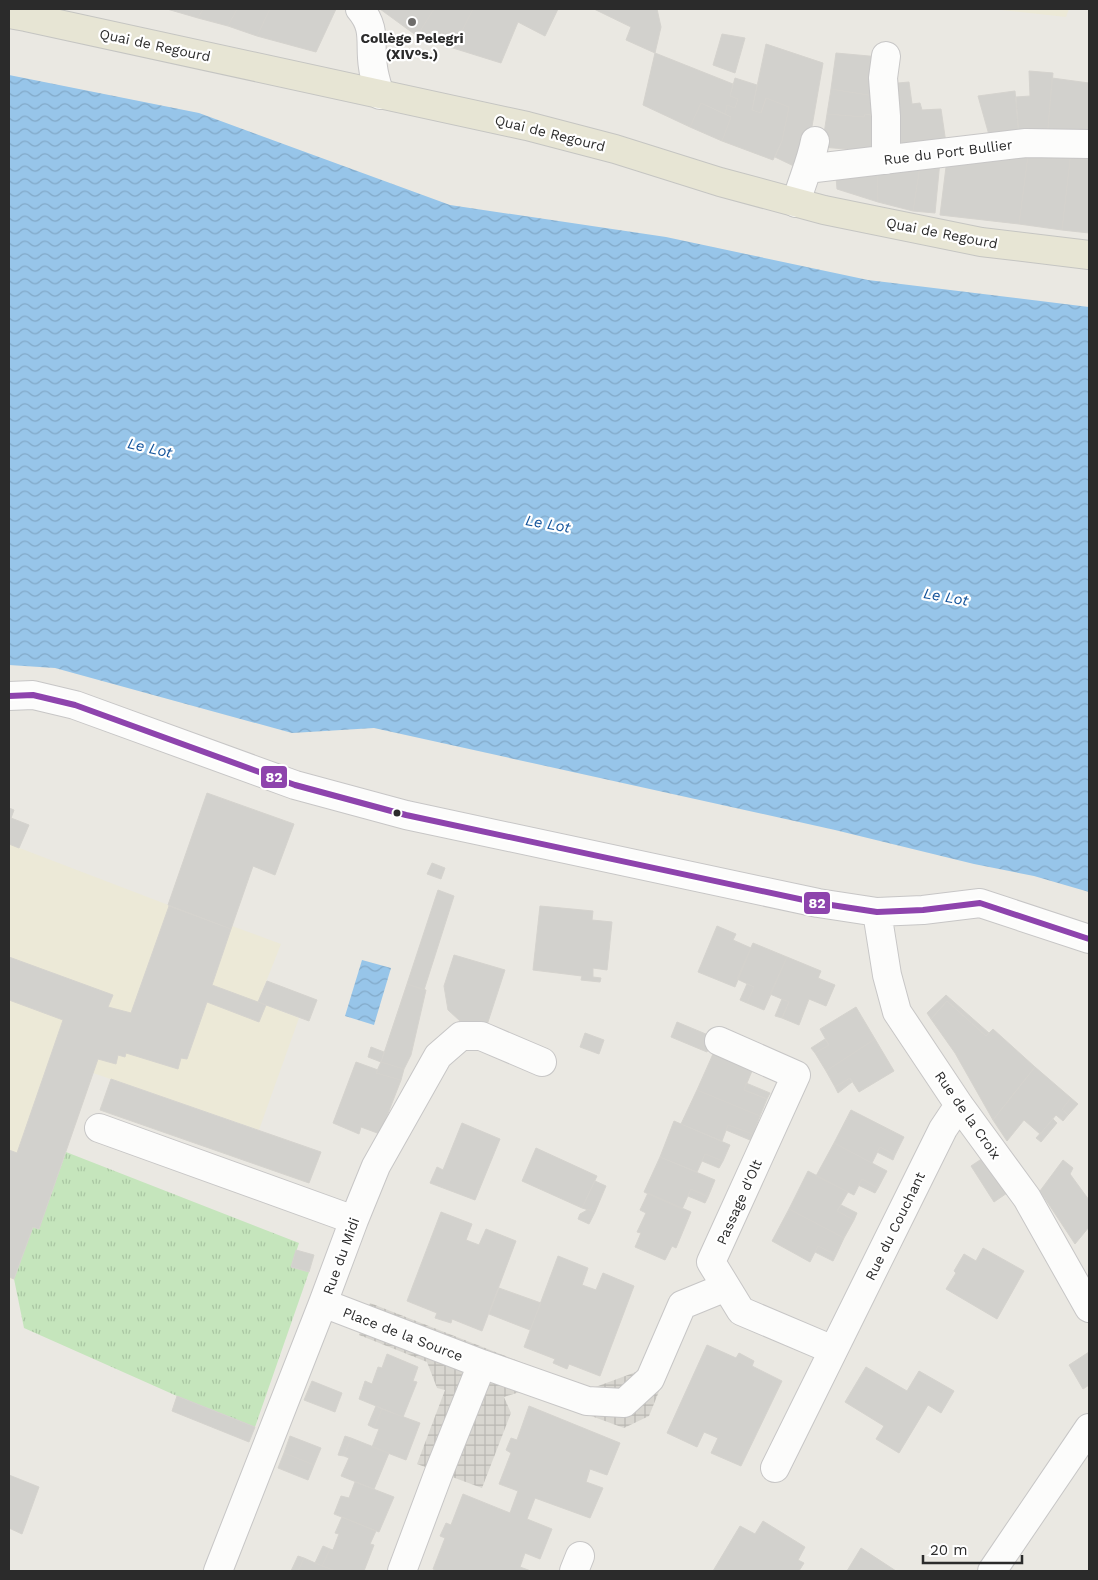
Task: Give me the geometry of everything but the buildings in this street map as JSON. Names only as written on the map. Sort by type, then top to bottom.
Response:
[{"type":"main road","name":"Quai de Regourd","points":[[9,14],[26,16],[536,128],[615,149],[720,182],[824,210],[981,242],[1089,255]]},
{"type":"street","points":[[360,9],[370,22],[373,66],[380,94]]},
{"type":"street","points":[[886,56],[883,78],[886,116],[886,160]]},
{"type":"street","points":[[796,203],[815,141]]},
{"type":"street","name":"Rue du Port Bullier","points":[[807,169],[1026,143],[1089,144]]},
{"type":"street","points":[[9,696],[33,695],[75,705],[295,785],[406,815],[818,903],[877,912],[923,910],[980,903],[1089,939]]},
{"type":"street","name":"Rue de la Croix","points":[[877,912],[886,975],[897,1012],[959,1105],[1027,1198],[1089,1308]]},
{"type":"street","name":"Rue du Midi","points":[[218,1571],[376,1166],[438,1056],[461,1036],[481,1036],[542,1062]]},
{"type":"street","name":"Passage d'Olt","points":[[719,1041],[796,1074],[711,1262],[726,1287]]},
{"type":"street","name":"Rue du Couchant","points":[[775,1468],[944,1129],[959,1105]]},
{"type":"street","points":[[99,1128],[354,1220]]},
{"type":"street","points":[[726,1287],[741,1311],[833,1350]]},
{"type":"street","name":"Place de la Source","points":[[324,1303],[482,1364],[587,1401],[624,1403],[650,1379],[682,1305],[726,1287]]},
{"type":"street","points":[[402,1571],[482,1364]]},
{"type":"street","points":[[992,1571],[1089,1428]]},
{"type":"shaded area","points":[[992,9],[1069,9],[1066,17]]},
{"type":"shaded area","points":[[9,844],[231,929],[232,926],[281,944],[258,1002],[299,1018],[259,1130],[93,1073],[39,1229],[33,1227],[14,1279],[9,1280]]},
{"type":"shaded area","points":[[370,1303],[590,1389],[636,1372],[662,1384],[649,1416],[624,1428],[523,1391],[504,1397],[511,1413],[482,1488],[417,1464],[445,1390],[437,1388],[427,1362],[359,1335]]},
{"type":"green space","points":[[66,1152],[299,1243],[291,1267],[309,1272],[255,1427],[177,1396],[24,1328],[14,1279],[33,1227],[39,1229]]},
{"type":"water","name":"Le Lot","points":[[9,75],[199,113],[450,205],[666,237],[868,280],[1089,307],[1089,892],[1034,876],[974,864],[835,830],[374,728],[292,733],[55,668],[9,665]]},
{"type":"water","points":[[362,960],[391,968],[374,1025],[345,1016]]},
{"type":"transit line","name":"82","points":[[9,696],[33,695],[75,705],[295,785],[406,815],[818,903],[877,912],[923,910],[980,903],[1089,939]]},
{"type":"place","name":"Collège Pelegri (XIV°s.)","points":[[412,22]]}]
